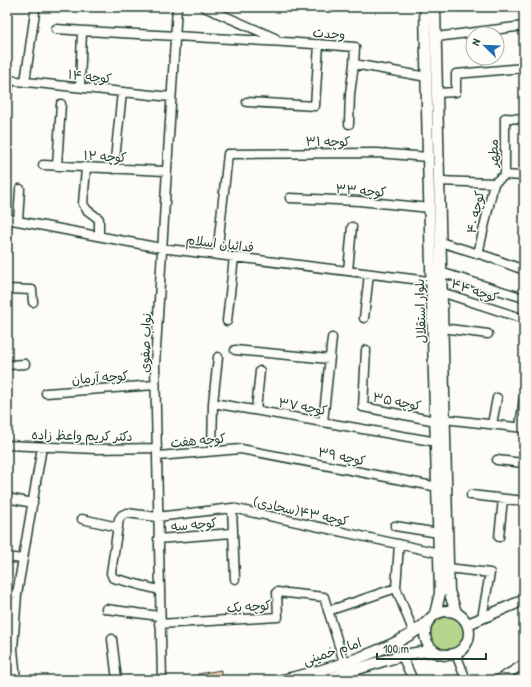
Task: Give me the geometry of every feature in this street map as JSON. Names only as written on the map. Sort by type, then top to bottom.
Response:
[{"type":"main road","name":"بلوار استقلال","points":[[425,7],[430,208],[442,328],[440,420],[436,442],[440,593],[432,617]]},
{"type":"main road","name":"بلوار استقلال","points":[[436,7],[440,242],[438,282],[440,420],[448,568],[450,591],[456,612]]},
{"type":"main road","points":[[468,624],[524,600]]},
{"type":"main road","points":[[442,611],[456,612],[461,615],[468,624],[469,638],[462,650],[456,654],[448,655],[434,652],[426,640],[425,634],[432,617],[442,611]]},
{"type":"main road","name":"امام خمینی","points":[[282,680],[344,662],[401,641],[414,633],[432,617]]},
{"type":"main road","name":"امام خمینی","points":[[324,680],[402,656],[422,651],[434,652]]},
{"type":"street","name":"نواب صفوی","points":[[162,680],[158,590],[155,365],[165,171],[176,37],[176,7]]},
{"type":"street","name":"وحدت","points":[[204,7],[281,41]]},
{"type":"street","points":[[24,82],[34,12]]},
{"type":"street","points":[[436,37],[524,26]]},
{"type":"street","name":"وحدت","points":[[56,29],[176,37],[240,38],[355,46],[354,64]]},
{"type":"street","points":[[80,86],[82,31]]},
{"type":"street","points":[[246,102],[315,106],[320,44]]},
{"type":"street","points":[[349,124],[350,94],[354,64],[427,77]]},
{"type":"street","points":[[437,93],[456,92],[456,74],[524,68]]},
{"type":"street","points":[[7,100],[8,80]]},
{"type":"street","name":"کوچه ۱۴","points":[[8,80],[80,86],[171,97]]},
{"type":"street","points":[[114,169],[122,92]]},
{"type":"street","points":[[57,166],[61,104]]},
{"type":"street","name":"مطهر","points":[[494,184],[505,174],[505,118],[524,119]]},
{"type":"street","name":"کوچه ۳۱","points":[[217,255],[228,154],[377,153],[428,157]]},
{"type":"street","name":"کوچه ۱۲","points":[[43,165],[165,171]]},
{"type":"street","points":[[86,168],[83,204],[87,210],[99,219],[99,236]]},
{"type":"street","points":[[505,174],[524,176]]},
{"type":"street","name":"کوچه ۴۰","points":[[438,181],[494,184],[478,254]]},
{"type":"street","points":[[18,221],[20,189]]},
{"type":"street","name":"کوچه ۳۳","points":[[290,198],[359,201],[430,208]]},
{"type":"street","name":"فدائیان اسلام","points":[[7,219],[161,248],[438,282]]},
{"type":"street","points":[[348,271],[352,227]]},
{"type":"street","points":[[440,242],[524,270]]},
{"type":"street","points":[[228,320],[234,257]]},
{"type":"street","points":[[364,318],[369,274]]},
{"type":"street","points":[[438,282],[524,298]]},
{"type":"street","name":"کوچه ۴۴","points":[[438,282],[524,319]]},
{"type":"street","points":[[7,289],[32,290],[33,302]]},
{"type":"street","points":[[442,328],[488,334]]},
{"type":"street","points":[[323,422],[332,338]]},
{"type":"street","points":[[235,350],[329,360]]},
{"type":"street","name":"کوچه ۳۵","points":[[366,350],[363,407],[440,420]]},
{"type":"street","points":[[212,450],[213,403],[218,357]]},
{"type":"street","points":[[7,365],[24,364]]},
{"type":"street","points":[[256,410],[260,371]]},
{"type":"street","name":"کوچه آرمان","points":[[46,393],[155,385]]},
{"type":"street","points":[[440,420],[522,428],[524,397]]},
{"type":"street","points":[[492,424],[497,398]]},
{"type":"street","name":"کوچه ۳۷","points":[[213,403],[436,442]]},
{"type":"street","name":"دکتر کریم واعظ زاده","points":[[7,445],[157,452]]},
{"type":"street","points":[[16,680],[10,659],[17,594],[42,447]]},
{"type":"street","name":"کوچه هفت","points":[[157,452],[241,449]]},
{"type":"street","name":"کوچه ۳۹","points":[[241,449],[438,487]]},
{"type":"street","points":[[497,460],[524,463]]},
{"type":"street","points":[[471,496],[524,501]]},
{"type":"street","points":[[7,498],[33,503]]},
{"type":"street","points":[[499,537],[503,499]]},
{"type":"street","points":[[232,508],[235,579]]},
{"type":"street","name":"کوچه ۴۳(سجادی)","points":[[118,527],[122,515],[126,513],[157,517],[232,508],[439,553]]},
{"type":"street","points":[[82,519],[118,527],[111,573],[113,578],[158,590]]},
{"type":"street","points":[[395,526],[439,533]]},
{"type":"street","name":"کوچه سه","points":[[158,539],[232,533]]},
{"type":"street","points":[[399,544],[396,588],[414,633]]},
{"type":"street","points":[[7,557],[22,559]]},
{"type":"street","points":[[448,568],[490,573],[482,618]]},
{"type":"street","points":[[344,662],[328,611],[396,588]]},
{"type":"street","name":"کوچه یک","points":[[159,624],[278,617],[277,592],[324,597],[328,611]]},
{"type":"street","points":[[7,593],[17,594]]},
{"type":"street","points":[[106,609],[159,616]]},
{"type":"street","points":[[112,640],[117,680]]},
{"type":"street","points":[[456,654],[466,680]]},
{"type":"street","points":[[402,656],[413,680]]},
{"type":"street","points":[[498,680],[524,664]]},
{"type":"green space","points":[[448,614],[458,617],[463,622],[466,632],[463,642],[458,647],[448,650],[438,647],[433,642],[430,632],[433,622],[438,617]]},
{"type":"building","points":[[221,670],[221,680],[199,680],[198,674]]}]
